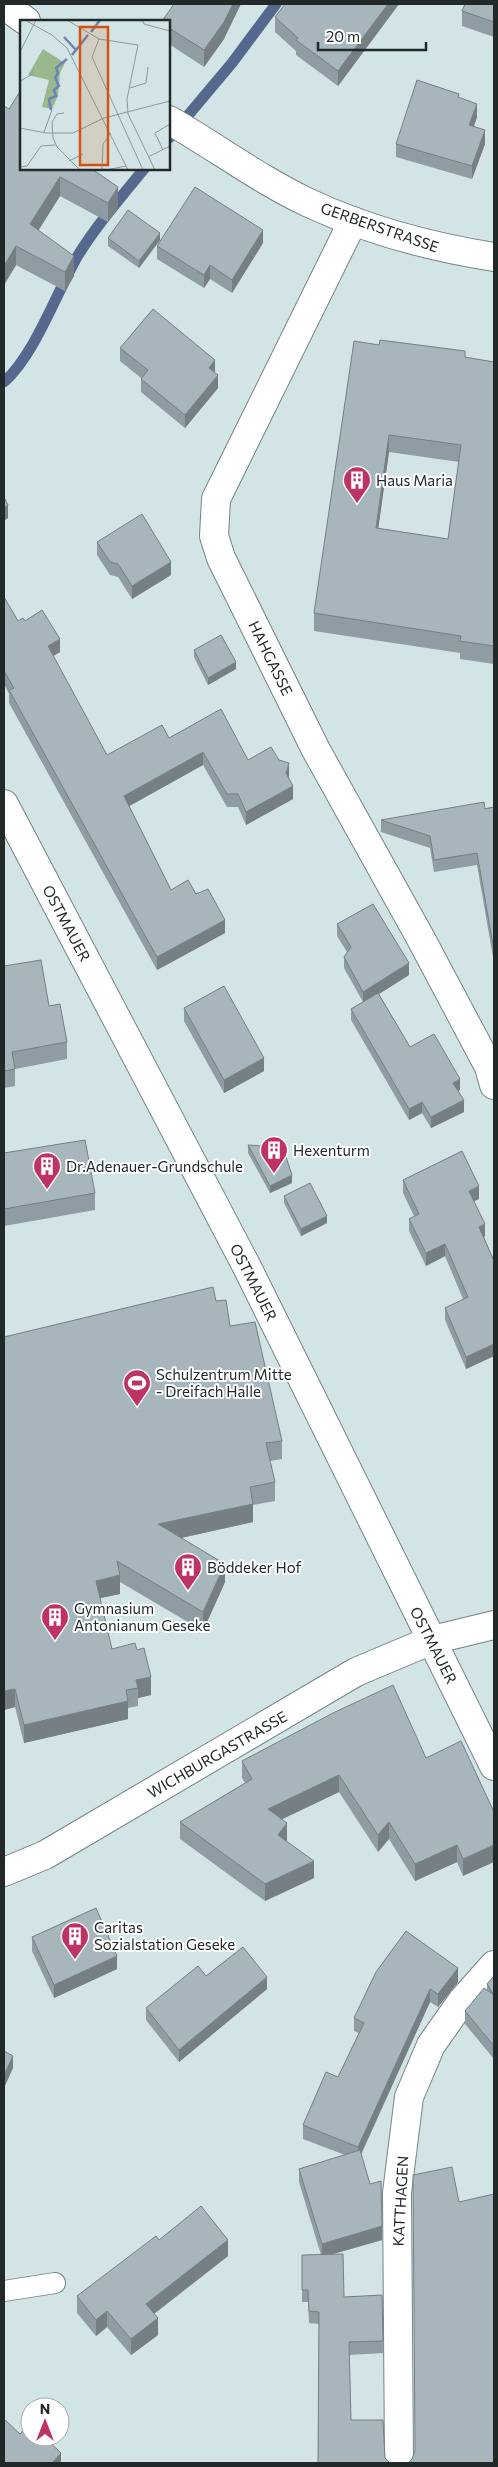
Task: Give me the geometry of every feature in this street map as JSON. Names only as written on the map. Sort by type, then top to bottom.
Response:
[{"type":"street","points":[[4,5],[25,20]]},
{"type":"street","name":"GERBERSTRASSE","points":[[170,121],[268,181],[309,203],[353,221],[449,250],[494,257]]},
{"type":"street","name":"HAHGASSE","points":[[353,221],[216,499],[214,536],[221,558],[316,750],[420,937],[489,1067],[494,1085]]},
{"type":"street","name":"OSTMAUER","points":[[4,804],[248,1268],[494,1766]]},
{"type":"street","name":"WICHBURGASTRASSE","points":[[4,1872],[46,1854],[356,1672],[432,1640],[494,1625]]},
{"type":"street","name":"KATTHAGEN","points":[[399,2463],[397,2194],[409,2097],[431,2046],[462,2001],[494,1965]]},
{"type":"lane","points":[[4,2292],[55,2283]]},
{"type":"building","points":[[174,4],[233,4],[224,22],[204,50],[170,29],[170,20],[163,20]]},
{"type":"building","points":[[285,4],[388,4],[338,71],[296,40],[298,38],[275,17]]},
{"type":"building","points":[[465,4],[494,4],[494,22],[462,11]]},
{"type":"building","points":[[417,80],[459,94],[458,97],[477,104],[469,125],[485,130],[472,166],[396,144]]},
{"type":"building","points":[[20,92],[20,170],[93,170],[118,187],[108,203],[60,177],[30,224],[74,256],[65,272],[16,246],[4,266],[4,106],[9,109]]},
{"type":"building","points":[[195,187],[263,230],[232,280],[210,265],[204,275],[157,246]]},
{"type":"building","points":[[128,210],[160,233],[139,261],[108,238]]},
{"type":"building","points":[[153,309],[215,360],[209,368],[218,375],[185,415],[141,379],[148,370],[120,348]]},
{"type":"building","name":"Haus Maria","points":[[380,340],[465,351],[465,357],[494,362],[494,646],[460,641],[461,636],[314,613],[354,341],[379,345]],"holes":[[[389,435],[461,445],[448,539],[376,528]]]},
{"type":"building","points":[[4,497],[8,505],[4,508]]},
{"type":"building","points":[[142,514],[171,562],[132,586],[118,564],[110,562],[97,542]]},
{"type":"building","points":[[4,597],[18,621],[23,618],[25,621],[42,610],[60,639],[48,646],[107,755],[162,725],[169,738],[221,709],[248,760],[271,747],[279,760],[289,763],[286,773],[293,786],[246,812],[238,794],[227,794],[203,752],[124,796],[171,890],[188,880],[196,894],[208,889],[225,920],[157,957],[9,690],[14,688],[4,671]]},
{"type":"building","points":[[221,635],[236,662],[208,678],[194,650]]},
{"type":"building","points":[[484,802],[485,809],[494,807],[494,951],[477,853],[434,860],[430,836],[381,820]]},
{"type":"building","points":[[373,904],[409,963],[363,992],[344,957],[351,947],[337,924]]},
{"type":"building","points":[[41,960],[49,1006],[60,1004],[67,1042],[12,1052],[15,1069],[4,1071],[4,966]]},
{"type":"building","points":[[224,986],[264,1058],[224,1080],[184,1008]]},
{"type":"building","points":[[378,993],[410,1047],[434,1034],[460,1079],[453,1083],[464,1100],[431,1117],[422,1102],[409,1109],[351,1009]]},
{"type":"building","name":"Dr.Adenauer-Grundschule","points":[[85,1140],[95,1193],[4,1209],[4,1153]]},
{"type":"building","name":"Hexenturm","points":[[248,1145],[280,1147],[285,1154],[292,1175],[270,1186]]},
{"type":"building","points":[[462,1151],[479,1186],[469,1191],[485,1224],[479,1227],[494,1261],[494,1344],[466,1357],[445,1308],[468,1297],[445,1244],[426,1253],[409,1219],[419,1214],[403,1180]]},
{"type":"building","points":[[310,1183],[327,1216],[301,1229],[284,1196]]},
{"type":"building","name":"Schulzentrum Mitte - Dreifach Halle","points":[[213,1287],[216,1301],[226,1300],[230,1326],[255,1322],[282,1441],[266,1443],[275,1482],[250,1487],[253,1504],[158,1524],[225,1564],[203,1612],[117,1561],[120,1575],[96,1581],[112,1649],[135,1643],[137,1650],[144,1648],[151,1677],[136,1680],[138,1688],[126,1690],[128,1701],[24,1725],[15,1689],[4,1691],[4,1337]]},
{"type":"building","points":[[393,1685],[426,1758],[461,1741],[494,1812],[494,1845],[463,1859],[457,1845],[415,1864],[389,1822],[378,1835],[339,1775],[268,1809],[287,1823],[278,1835],[314,1861],[265,1884],[180,1822],[252,1779],[242,1761],[333,1713]]},
{"type":"building","name":"Caritas Sozialstation Geseke","points":[[96,1908],[117,1956],[54,1985],[32,1937]]},
{"type":"building","points":[[406,1931],[458,1968],[438,1994],[430,1989],[358,2147],[303,2125],[326,2072],[338,2077],[364,2023],[354,2018],[376,1972]]},
{"type":"building","points":[[243,1947],[267,1977],[179,2050],[146,2008],[198,1966],[206,1976]]},
{"type":"building","points":[[494,1976],[494,1995],[487,1984]]},
{"type":"building","points":[[484,1988],[494,1995],[494,2046],[465,2011]]},
{"type":"building","points":[[4,2051],[13,2056],[4,2075]]},
{"type":"building","points":[[360,2150],[370,2184],[381,2181],[382,2226],[322,2244],[299,2169]]},
{"type":"building","points":[[452,2167],[459,2202],[494,2194],[494,2463],[408,2463],[415,2451],[413,2175]]},
{"type":"building","points":[[201,2206],[228,2240],[146,2304],[158,2318],[131,2339],[107,2311],[96,2320],[77,2296],[156,2236],[159,2240]]},
{"type":"building","points":[[343,2254],[344,2297],[382,2295],[383,2341],[349,2342],[351,2420],[383,2420],[385,2458],[390,2463],[318,2463],[319,2312],[309,2311],[308,2290],[302,2290],[302,2255]]},
{"type":"building","points":[[4,2419],[20,2434],[20,2447],[55,2447],[61,2453],[52,2463],[4,2463]]},
{"type":"waterway","points":[[170,137],[232,63],[276,4]]},
{"type":"waterway","points":[[4,382],[26,356],[84,245],[143,170]]},
{"type":"place","name":"Haus Maria","points":[[357,504]]},
{"type":"place","name":"Hexenturm","points":[[274,1174]]},
{"type":"place","name":"Dr.Adenauer-Grundschule","points":[[47,1190]]},
{"type":"place","name":"Schulzentrum Mitte - Dreifach Halle","points":[[137,1407]]},
{"type":"place","name":"Böddeker Hof","points":[[188,1591]]},
{"type":"place","name":"Gymnasium Antonianum Geseke","points":[[55,1641]]},
{"type":"place","name":"Caritas Sozialstation Geseke","points":[[75,1960]]}]
